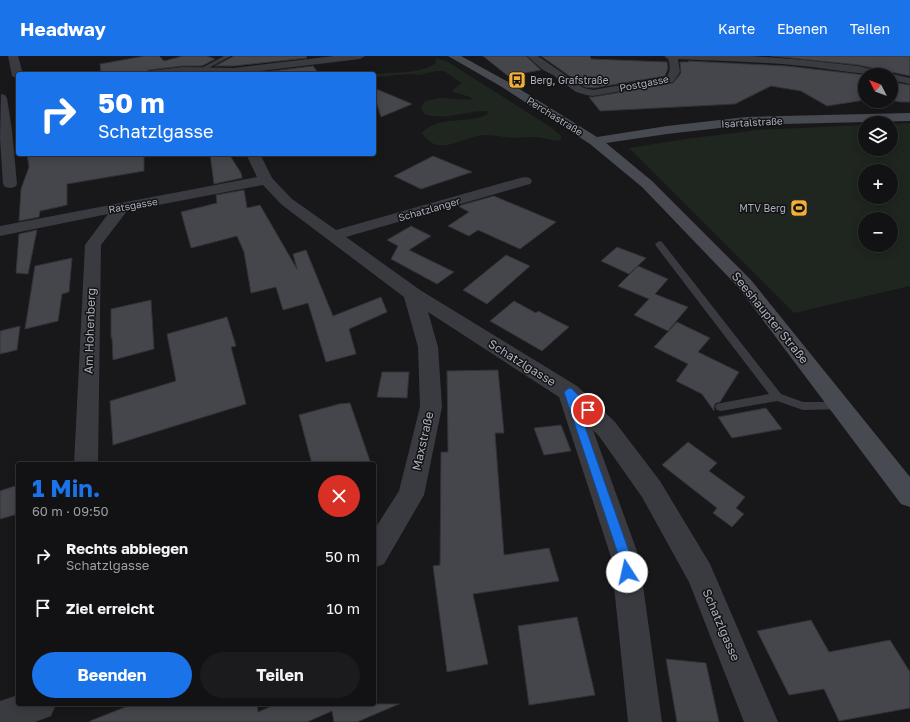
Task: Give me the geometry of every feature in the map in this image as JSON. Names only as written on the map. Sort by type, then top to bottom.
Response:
[{"type":"main road","name":"Perchastraße","points":[[453,56],[506,85],[595,141]]},
{"type":"main road","name":"Isartalstraße","points":[[595,141],[667,130],[746,122],[910,117]]},
{"type":"main road","name":"Seeshaupter Straße","points":[[595,141],[647,184],[745,284],[910,496]]},
{"type":"street","points":[[12,56],[17,72]]},
{"type":"street","points":[[166,72],[183,70],[201,72],[306,68],[360,56]]},
{"type":"street","name":"Postgasse","points":[[532,56],[546,68],[557,73],[580,90],[593,93],[670,80],[673,78],[676,70],[672,56]]},
{"type":"street","points":[[669,56],[778,60],[858,70]]},
{"type":"street","points":[[175,61],[183,70]]},
{"type":"street","points":[[850,68],[863,62]]},
{"type":"street","points":[[898,78],[910,81]]},
{"type":"street","points":[[4,98],[1,111],[6,130],[10,184]]},
{"type":"street","name":"Schatzlgasse","points":[[254,156],[266,180],[287,202],[413,294],[569,392],[607,428],[655,496],[700,574],[761,722]]},
{"type":"street","name":"Ratsgasse","points":[[0,231],[266,180]]},
{"type":"street","name":"Schatzlanger","points":[[333,236],[525,181]]},
{"type":"street","name":"Am Hohenberg","points":[[86,462],[93,245],[122,207]]},
{"type":"street","name":"Maxstraße","points":[[376,552],[411,496],[431,407],[428,347],[413,294]]},
{"type":"street","points":[[569,392],[625,557],[645,722]]},
{"type":"street","points":[[0,718],[33,706]]},
{"type":"lane","points":[[201,72],[228,56]]},
{"type":"lane","points":[[659,244],[777,397]]},
{"type":"lane","points":[[721,407],[777,397],[803,406],[840,406]]},
{"type":"shaded area","points":[[436,58],[448,62],[552,128],[561,136],[561,140],[554,141],[535,137],[512,138],[484,135],[444,145],[429,141],[422,133],[429,127],[446,121],[474,119],[482,117],[488,113],[486,111],[478,111],[447,116],[432,116],[424,114],[421,108],[425,101],[440,98],[473,100],[470,97],[453,92],[454,89],[461,83],[444,71],[435,71],[419,75],[409,74],[376,77],[376,74],[415,71],[430,67],[436,63]]},
{"type":"shaded area","name":"MTV Berg","points":[[910,123],[910,286],[794,313],[629,148],[758,130],[858,125],[858,156],[898,156],[898,124]]},
{"type":"building","points":[[145,56],[159,56],[164,61],[183,56],[207,56],[215,59],[202,66],[183,66],[149,70],[146,72],[101,72],[100,64]]},
{"type":"building","points":[[234,56],[306,56],[307,58],[234,66],[215,66]]},
{"type":"building","points":[[483,56],[526,56],[541,70],[508,76]]},
{"type":"building","points":[[541,56],[590,56],[591,59],[667,62],[668,68],[665,76],[593,88],[585,87]]},
{"type":"building","points":[[771,56],[910,56],[910,76],[898,73],[898,68],[872,68],[858,65]]},
{"type":"building","points":[[688,61],[787,66],[858,74],[858,101],[827,106],[801,91],[771,86],[735,104],[600,111],[589,97],[673,83],[681,73],[680,62],[689,62]]},
{"type":"building","points":[[313,66],[318,72],[264,72]]},
{"type":"building","points":[[898,83],[910,85],[910,102],[898,102]]},
{"type":"building","points":[[376,89],[412,104],[381,117],[376,101]]},
{"type":"building","points":[[27,156],[144,156],[144,171],[67,184],[67,205],[40,211],[39,217],[19,221],[21,189],[29,167]]},
{"type":"building","points":[[210,156],[230,156],[241,173],[242,178],[214,184]]},
{"type":"building","points":[[433,156],[472,172],[421,189],[394,176]]},
{"type":"building","points":[[244,190],[247,208],[260,205],[297,269],[293,254],[306,250],[333,316],[381,297],[387,312],[349,329],[356,354],[326,362],[308,303],[283,310],[276,287],[251,293],[244,252],[237,236],[191,248],[181,212],[217,203],[216,195]]},
{"type":"building","points":[[494,196],[556,222],[520,249],[478,230],[469,236],[448,226],[469,212],[458,206]]},
{"type":"building","points":[[411,226],[431,236],[409,250],[454,272],[437,284],[391,259],[398,246],[387,240]]},
{"type":"building","points":[[37,230],[28,274],[16,273],[19,234]]},
{"type":"building","points":[[617,247],[646,258],[629,274],[601,261]]},
{"type":"building","points":[[506,255],[530,266],[487,304],[463,290]]},
{"type":"building","points":[[72,258],[69,292],[62,294],[58,321],[25,329],[35,266]]},
{"type":"building","points":[[638,266],[668,279],[655,294],[688,307],[668,331],[634,315],[649,299],[618,286]]},
{"type":"building","points":[[151,300],[154,349],[113,360],[111,309]]},
{"type":"building","points":[[514,301],[536,313],[538,311],[569,327],[542,351],[490,321]]},
{"type":"building","points":[[227,317],[236,346],[231,347],[246,404],[113,445],[110,401],[176,381],[167,334]]},
{"type":"building","points":[[677,322],[710,338],[698,352],[739,372],[720,402],[716,403],[714,406],[714,411],[702,394],[676,381],[688,364],[654,347]]},
{"type":"building","points":[[20,326],[17,350],[0,354],[0,331]]},
{"type":"building","points":[[498,370],[504,433],[495,433],[504,555],[549,548],[559,581],[473,594],[488,664],[447,672],[433,566],[440,565],[441,452],[448,452],[447,371]]},
{"type":"building","points":[[382,372],[409,372],[407,398],[377,397]]},
{"type":"building","points":[[350,403],[370,462],[311,462],[299,415],[339,404]]},
{"type":"building","points":[[766,408],[782,429],[732,438],[718,417]]},
{"type":"building","points":[[561,425],[571,451],[544,455],[534,428]]},
{"type":"building","points":[[688,442],[717,463],[709,471],[745,497],[736,508],[744,514],[732,527],[713,513],[717,508],[662,465]]},
{"type":"building","points":[[16,486],[16,515],[0,519],[0,491]]},
{"type":"building","points":[[577,617],[595,695],[529,705],[518,626]]},
{"type":"building","points":[[811,620],[829,652],[890,640],[910,672],[910,708],[839,721],[824,689],[789,695],[757,631]]},
{"type":"building","points":[[666,659],[706,663],[719,722],[677,722]]},
{"type":"building","points":[[376,704],[399,704],[357,722],[334,722],[332,711],[307,722],[90,721],[128,706],[257,706],[258,712],[272,706],[376,706]]},
{"type":"place","name":"Berg, Grafstraße","points":[[517,80]]},
{"type":"place","name":"MTV Berg","points":[[799,208]]},
{"type":"route","points":[[588,410],[569,392],[625,557],[627,572]]}]
